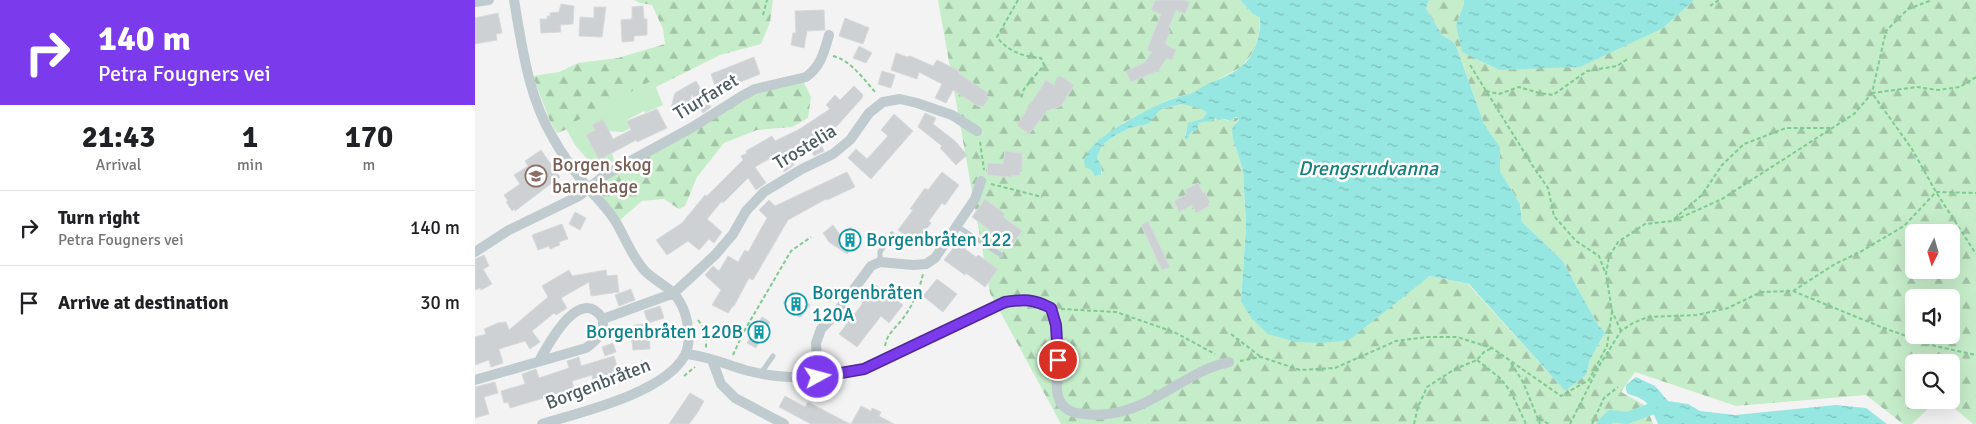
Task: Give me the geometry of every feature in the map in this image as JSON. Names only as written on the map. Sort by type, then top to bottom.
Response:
[{"type":"street","points":[[475,2],[489,0]]},
{"type":"street","points":[[514,0],[523,57],[537,103],[552,137],[588,187],[615,220],[629,248],[646,271],[674,293],[682,304],[688,323],[686,354],[704,356],[711,360],[761,374],[793,378],[818,377],[864,369],[1005,302],[1032,300],[1051,308],[1057,334],[1057,395],[1069,412],[1091,415],[1121,413],[1152,401],[1209,368],[1229,362]]},
{"type":"street","name":"Tiurfaret","points":[[475,252],[509,230],[579,196],[605,175],[691,128],[755,89],[805,76],[817,67],[829,35]]},
{"type":"street","points":[[883,102],[900,99],[917,102],[951,115],[977,131]]},
{"type":"street","name":"Trostelia","points":[[674,293],[721,248],[733,234],[746,211],[765,192],[802,169],[833,154],[851,140],[869,113],[883,102]]},
{"type":"street","points":[[818,377],[815,343],[821,328],[835,316],[871,266],[880,262],[913,265],[925,264],[935,258],[975,199],[981,181]]},
{"type":"street","points":[[603,319],[674,293]]},
{"type":"street","points":[[475,380],[587,348],[601,335],[603,319],[592,308],[583,308],[575,312],[568,317],[539,361]]},
{"type":"street","name":"Borgenbråten","points":[[542,424],[610,403],[658,382],[674,370],[686,354]]},
{"type":"street","points":[[711,360],[721,384],[735,398],[784,424]]},
{"type":"lane","points":[[957,226],[1001,255]]},
{"type":"lane","points":[[880,262],[880,252],[892,234]]},
{"type":"lane","points":[[761,374],[773,356]]},
{"type":"path","points":[[763,15],[767,0]]},
{"type":"path","points":[[1018,0],[997,37],[1003,45],[1028,57],[1041,58],[1044,65],[1024,89],[1021,99]]},
{"type":"path","points":[[1709,6],[1719,0]]},
{"type":"path","points":[[1606,274],[1609,257],[1618,242],[1645,224],[1673,221],[1723,199],[1854,114],[1872,93],[1886,31],[1908,9],[1932,0]]},
{"type":"path","points":[[823,54],[839,58],[855,69],[883,102]]},
{"type":"path","points":[[1486,91],[1499,94],[1519,87],[1539,93],[1553,94],[1587,71],[1617,66],[1629,58]]},
{"type":"path","points":[[1471,66],[1548,188],[1554,216],[1576,241],[1599,256],[1606,274],[1612,311],[1621,331]]},
{"type":"path","points":[[1872,93],[1917,87],[1937,90],[1960,87],[1976,77]]},
{"type":"path","points":[[1872,93],[1912,149],[1936,192],[1976,254]]},
{"type":"path","points":[[1673,221],[1702,195],[1722,165],[1744,144],[1786,128],[1831,128]]},
{"type":"path","points":[[977,131],[984,169],[981,181],[1042,197]]},
{"type":"path","points":[[1793,291],[1835,264],[1860,252],[1904,226],[1936,192],[1976,193]]},
{"type":"path","points":[[728,364],[743,332],[791,251],[811,237]]},
{"type":"path","points":[[887,358],[884,350],[886,339],[905,317],[921,284],[925,264]]},
{"type":"path","points":[[1570,424],[1599,366],[1621,331],[1633,322],[1648,316],[1697,315],[1728,308],[1761,292],[1793,291],[1881,327],[1935,346],[1976,355]]},
{"type":"path","points":[[1051,308],[1116,312],[1174,332],[1229,362],[1261,357]]},
{"type":"path","points":[[1231,334],[1261,357],[1300,370],[1335,368],[1396,341],[1427,337],[1457,337],[1492,348],[1561,396],[1589,380],[1607,346],[1612,311]]},
{"type":"path","points":[[1414,424],[1418,407],[1427,387],[1455,368],[1477,360],[1484,352],[1492,348]]},
{"type":"path","points":[[1506,357],[1523,382],[1540,424]]},
{"type":"path","points":[[1477,360],[1500,378],[1511,392],[1526,424]]},
{"type":"path","points":[[1592,424],[1604,398],[1618,387]]},
{"type":"path","points":[[1539,419],[1549,424]]},
{"type":"green space","points":[[634,0],[773,0],[770,22],[761,44],[720,55],[586,122],[557,133],[550,121],[533,76],[559,72],[578,63],[618,58],[665,44],[663,29],[652,5]]},
{"type":"green space","points":[[938,0],[1240,0],[1253,14],[1260,18],[1259,34],[1254,51],[1241,67],[1195,92],[1168,100],[1124,122],[1097,142],[1090,169],[1093,174],[1099,176],[1102,173],[1097,157],[1102,145],[1130,128],[1148,124],[1161,109],[1182,104],[1202,108],[1207,113],[1205,117],[1187,128],[1185,136],[1187,140],[1199,123],[1215,118],[1231,121],[1234,118],[1239,118],[1234,125],[1233,139],[1243,170],[1246,225],[1241,301],[1395,303],[1430,276],[1468,284],[1565,391],[1586,375],[1590,360],[1605,332],[1598,325],[1562,260],[1522,222],[1520,204],[1500,171],[1500,147],[1484,124],[1455,43],[1442,35],[1426,8],[1429,0],[1464,0],[1456,25],[1663,28],[1694,0],[1976,0],[1976,424],[1973,424],[1956,409],[1960,409],[1960,354],[1905,354],[1905,409],[1928,409],[1912,424],[1903,424],[1866,395],[1736,406],[1635,372],[1621,392],[1646,406],[1653,424],[1061,424],[990,293]]},
{"type":"green space","points":[[653,80],[663,105],[645,113],[644,111],[627,120],[631,128],[623,132],[606,131],[614,161],[596,169],[575,145],[565,127]]},
{"type":"green space","points":[[803,81],[811,97],[808,118],[792,127],[757,130],[724,143],[697,177],[685,206],[679,209],[664,199],[642,201],[619,221],[603,197],[599,188],[602,181],[753,93]]},
{"type":"water","name":"Drengsrudvanna","points":[[1240,0],[1429,0],[1426,8],[1442,35],[1455,43],[1484,124],[1500,147],[1500,171],[1520,204],[1522,222],[1562,260],[1598,325],[1605,332],[1590,360],[1586,375],[1565,391],[1469,284],[1430,276],[1349,340],[1323,343],[1295,342],[1268,334],[1252,319],[1241,301],[1246,225],[1243,170],[1232,130],[1239,120],[1237,117],[1231,121],[1215,118],[1211,122],[1199,123],[1197,130],[1191,132],[1187,140],[1185,138],[1188,123],[1202,119],[1207,113],[1202,109],[1182,104],[1161,109],[1148,124],[1130,128],[1102,145],[1097,157],[1101,166],[1101,175],[1095,176],[1090,169],[1086,168],[1085,159],[1091,149],[1116,128],[1160,104],[1195,92],[1203,86],[1234,72],[1247,61],[1256,44],[1260,18],[1253,14]]},
{"type":"water","points":[[1464,0],[1694,0],[1663,28],[1580,67],[1500,70],[1462,52],[1456,25]]},
{"type":"water","points":[[1636,377],[1655,386],[1668,401],[1688,404],[1700,411],[1735,415],[1836,405],[1866,408],[1887,424],[1658,424],[1648,404],[1628,394],[1626,390],[1626,385]]},
{"type":"building","points":[[1155,0],[1184,0],[1190,2],[1185,14],[1176,10],[1168,30],[1170,31],[1165,44],[1176,50],[1172,60],[1167,58],[1158,71],[1157,69],[1155,72],[1131,82],[1126,71],[1144,63],[1152,52],[1147,50],[1161,14],[1151,10]]},
{"type":"building","points":[[561,4],[574,6],[573,24],[560,25],[561,32],[541,33],[540,19],[547,19],[550,13],[559,12]]},
{"type":"building","points":[[643,6],[644,19],[647,19],[647,35],[634,36],[634,41],[622,42],[621,20],[632,19],[632,7]]},
{"type":"building","points":[[594,7],[606,7],[602,37],[579,36],[580,17],[594,18]]},
{"type":"building","points":[[824,10],[825,30],[807,31],[804,48],[791,45],[793,33],[796,33],[795,11]]},
{"type":"building","points":[[498,13],[502,33],[496,34],[497,40],[475,44],[475,18]]},
{"type":"building","points":[[845,18],[869,28],[863,44],[839,36]]},
{"type":"building","points":[[859,46],[872,53],[866,63],[853,58]]},
{"type":"building","points":[[896,53],[907,57],[910,56],[933,66],[937,60],[959,71],[958,73],[988,93],[986,96],[989,98],[983,107],[980,105],[979,107],[953,90],[946,103],[935,98],[942,84],[919,72],[917,79],[891,70]]},
{"type":"building","points":[[754,57],[760,74],[733,85],[731,80],[715,86],[711,74]]},
{"type":"building","points":[[882,71],[895,75],[891,88],[878,84]]},
{"type":"building","points":[[1060,76],[1074,85],[1061,106],[1047,111],[1029,134],[1017,125],[1046,80],[1054,85]]},
{"type":"building","points":[[696,81],[711,107],[703,113],[692,94],[687,112],[671,108],[675,93]]},
{"type":"building","points":[[854,86],[863,95],[862,98],[837,126],[818,138],[824,151],[814,156],[808,145],[789,154],[794,165],[784,172],[776,155],[755,167],[766,183],[756,190],[748,178],[723,203],[722,201],[707,219],[722,232],[714,243],[709,239],[699,250],[688,241],[667,255],[656,240],[682,223],[705,195],[707,196],[743,160],[741,156],[747,153],[746,151],[772,136],[775,141],[798,130],[830,109],[826,105],[835,95],[840,100]]},
{"type":"building","points":[[657,109],[667,128],[637,142],[636,140],[599,160],[586,135],[595,130],[592,125],[603,119],[613,139],[631,130],[627,121]]},
{"type":"building","points":[[925,113],[936,118],[933,124],[955,141],[967,155],[956,165],[940,148],[942,146],[918,127]]},
{"type":"building","points":[[894,114],[913,131],[871,179],[848,158],[856,149],[867,159],[888,136],[881,130]]},
{"type":"building","points":[[541,150],[560,177],[515,211],[514,209],[512,211],[504,195],[520,184],[514,175],[528,166],[525,161]]},
{"type":"building","points":[[1005,151],[1022,153],[1020,176],[987,175],[988,163],[1003,164]]},
{"type":"building","points":[[847,172],[855,187],[826,199],[788,220],[753,280],[749,278],[734,306],[728,313],[712,305],[721,290],[705,275],[713,266],[719,271],[728,256],[738,262],[745,250],[748,252],[767,218],[759,210],[769,200],[775,206]]},
{"type":"building","points":[[942,172],[959,185],[945,205],[942,203],[929,221],[931,223],[916,243],[898,230],[913,210],[910,209],[925,188],[928,190]]},
{"type":"building","points":[[1198,183],[1203,193],[1205,192],[1210,203],[1208,204],[1209,206],[1196,213],[1192,205],[1179,212],[1174,201],[1187,194],[1185,190]]},
{"type":"building","points":[[985,199],[1005,214],[1003,217],[1022,231],[1009,249],[989,234],[991,231],[972,217]]},
{"type":"building","points":[[575,212],[586,218],[580,230],[569,224]]},
{"type":"building","points":[[1148,221],[1170,267],[1162,270],[1141,225]]},
{"type":"building","points":[[562,224],[568,239],[559,242],[560,245],[550,249],[549,246],[538,250],[532,235]]},
{"type":"building","points":[[833,225],[841,236],[850,227],[861,236],[847,254],[829,242],[823,233]]},
{"type":"building","points":[[957,243],[976,257],[978,255],[998,269],[985,287],[944,260]]},
{"type":"building","points":[[484,255],[489,266],[483,269],[492,284],[481,290],[480,288],[475,290],[475,259]]},
{"type":"building","points":[[569,270],[572,276],[606,270],[607,276],[617,275],[619,292],[591,296],[589,282],[561,298],[567,308],[556,315],[554,313],[532,331],[540,342],[530,349],[525,341],[499,349],[503,363],[491,367],[489,360],[475,365],[475,337],[486,334],[484,329],[498,323],[506,322],[509,330],[548,297],[542,286]]},
{"type":"building","points":[[937,279],[957,294],[943,312],[923,296]]},
{"type":"building","points":[[873,283],[903,305],[889,323],[881,316],[857,347],[839,334],[863,303],[860,301]]},
{"type":"building","points":[[631,289],[635,300],[619,306],[615,295]]},
{"type":"building","name":"Borgenbråten 120A","points":[[792,292],[810,305],[801,317],[783,303]]},
{"type":"building","points":[[660,306],[664,318],[648,323],[644,311]]},
{"type":"building","name":"Borgenbråten 120B","points":[[762,317],[770,322],[756,348],[747,343]]},
{"type":"building","points":[[649,324],[650,349],[633,350],[631,334],[633,334],[634,325]]},
{"type":"building","points":[[613,343],[616,352],[605,356],[602,347]]},
{"type":"building","points":[[614,356],[619,373],[593,381],[592,375],[572,381],[574,389],[510,408],[508,402],[504,403],[501,391],[525,384],[522,374],[536,369],[539,378],[569,368],[567,361],[579,357],[581,366]]},
{"type":"building","points":[[495,382],[498,393],[484,397],[489,414],[475,418],[475,387]]},
{"type":"building","points":[[690,393],[704,401],[698,412],[689,424],[669,424]]},
{"type":"building","points":[[785,396],[805,407],[808,402],[850,424],[811,424],[779,407]]},
{"type":"building","points":[[861,406],[871,411],[872,408],[881,412],[879,416],[894,424],[851,424]]},
{"type":"waterway","points":[[1603,424],[1611,416],[1627,418],[1651,409]]},
{"type":"place","name":"Borgen skog barnehage","points":[[536,176]]},
{"type":"place","name":"Borgenbråten 122","points":[[850,240]]},
{"type":"place","name":"Borgenbråten 120A","points":[[796,304]]},
{"type":"place","name":"Borgenbråten 120B","points":[[759,332]]},
{"type":"route","points":[[818,377],[864,369],[1005,302],[1024,299],[1039,302],[1051,308],[1056,325],[1058,360]]}]
